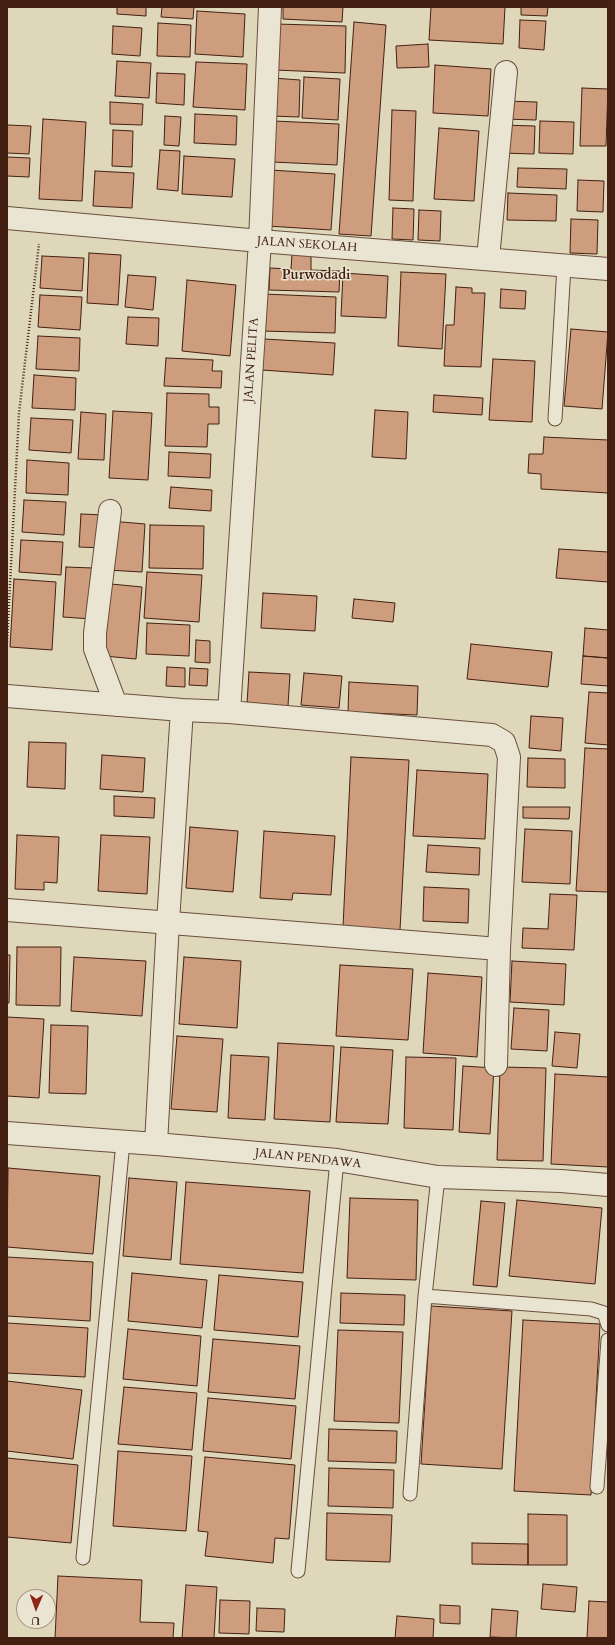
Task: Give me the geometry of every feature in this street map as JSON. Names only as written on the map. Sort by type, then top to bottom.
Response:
[{"type":"street","name":"JALAN PELITA","points":[[229,712],[260,241],[270,7]]},
{"type":"street","points":[[488,258],[506,72]]},
{"type":"street","name":"JALAN SEKOLAH","points":[[7,218],[260,241],[488,258],[608,269]]},
{"type":"street","points":[[110,510],[95,632],[95,649],[116,705]]},
{"type":"street","points":[[7,696],[182,710],[229,712],[492,735],[504,742],[508,757],[499,949],[496,1065]]},
{"type":"street","points":[[156,1144],[168,922],[182,710]]},
{"type":"street","points":[[7,910],[499,949]]},
{"type":"street","name":"JALAN PENDAWA","points":[[7,1133],[337,1160],[438,1177],[561,1181],[608,1185]]},
{"type":"lane","points":[[556,419],[564,266]]},
{"type":"lane","points":[[83,1558],[123,1142]]},
{"type":"lane","points":[[298,1571],[337,1160]]},
{"type":"lane","points":[[410,1494],[425,1296],[438,1177]]},
{"type":"lane","points":[[425,1296],[591,1309],[604,1313],[608,1325]]},
{"type":"lane","points":[[597,1487],[608,1340]]},
{"type":"path","points":[[7,642],[19,413],[41,220]]},
{"type":"building","points":[[117,7],[146,7],[146,16],[117,14]]},
{"type":"building","points":[[162,7],[194,7],[193,19],[161,17]]},
{"type":"building","points":[[283,7],[343,7],[342,22],[283,19]]},
{"type":"building","points":[[431,7],[505,7],[503,44],[429,40]]},
{"type":"building","points":[[521,7],[548,7],[547,16],[521,15]]},
{"type":"building","points":[[197,11],[245,14],[243,57],[195,54]]},
{"type":"building","points":[[520,20],[546,21],[544,50],[519,48]]},
{"type":"building","points":[[354,22],[386,25],[371,236],[339,234]]},
{"type":"building","points":[[158,23],[191,25],[190,57],[157,56]]},
{"type":"building","points":[[276,24],[346,26],[345,73],[275,70]]},
{"type":"building","points":[[113,26],[142,28],[140,56],[112,54]]},
{"type":"building","points":[[428,44],[429,67],[397,68],[396,46]]},
{"type":"building","points":[[117,61],[151,63],[149,98],[115,96]]},
{"type":"building","points":[[196,62],[247,64],[245,110],[193,107]]},
{"type":"building","points":[[435,65],[491,69],[488,116],[433,113]]},
{"type":"building","points":[[157,73],[185,74],[184,105],[156,103]]},
{"type":"building","points":[[304,77],[340,79],[338,120],[302,118]]},
{"type":"building","points":[[273,78],[300,80],[299,117],[271,116]]},
{"type":"building","points":[[582,88],[608,89],[606,146],[580,146]]},
{"type":"building","points":[[505,101],[537,102],[536,120],[504,119]]},
{"type":"building","points":[[110,102],[143,104],[142,125],[110,124]]},
{"type":"building","points":[[392,110],[416,111],[413,201],[389,200]]},
{"type":"building","points":[[195,114],[237,116],[236,145],[194,143]]},
{"type":"building","points":[[165,116],[181,117],[179,146],[164,145]]},
{"type":"building","points":[[43,119],[86,122],[82,201],[39,199]]},
{"type":"building","points":[[274,121],[339,124],[337,165],[272,162]]},
{"type":"building","points":[[540,121],[574,122],[573,154],[539,153]]},
{"type":"building","points":[[7,125],[31,126],[29,154],[7,153]]},
{"type":"building","points":[[502,125],[535,126],[534,154],[501,153]]},
{"type":"building","points":[[439,128],[479,131],[474,201],[434,199]]},
{"type":"building","points":[[113,130],[133,131],[132,167],[112,166]]},
{"type":"building","points":[[160,150],[180,151],[178,191],[157,189]]},
{"type":"building","points":[[184,156],[235,159],[232,197],[182,194]]},
{"type":"building","points":[[7,157],[30,158],[29,177],[7,176]]},
{"type":"building","points":[[518,168],[567,169],[566,189],[517,187]]},
{"type":"building","points":[[270,170],[335,174],[331,230],[267,226]]},
{"type":"building","points":[[95,171],[134,173],[132,208],[93,206]]},
{"type":"building","points":[[578,180],[604,181],[603,212],[577,211]]},
{"type":"building","points":[[508,193],[557,195],[556,221],[507,220]]},
{"type":"building","points":[[393,208],[414,209],[413,240],[392,239]]},
{"type":"building","points":[[419,210],[441,211],[440,241],[418,240]]},
{"type":"building","points":[[571,219],[598,220],[597,254],[570,253]]},
{"type":"building","points":[[89,253],[121,255],[118,305],[87,303]]},
{"type":"building","points":[[292,254],[311,255],[311,270],[340,271],[339,292],[269,290],[270,268],[291,269]]},
{"type":"building","points":[[42,256],[84,258],[82,291],[40,288]]},
{"type":"building","points":[[401,272],[446,274],[442,349],[398,346]]},
{"type":"building","points":[[343,273],[388,276],[386,318],[341,316]]},
{"type":"building","points":[[128,275],[156,277],[153,310],[125,307]]},
{"type":"building","points":[[187,280],[236,285],[230,356],[182,351]]},
{"type":"building","points":[[456,287],[472,288],[472,293],[485,293],[481,367],[444,366],[446,325],[454,325]]},
{"type":"building","points":[[501,289],[526,291],[525,309],[500,308]]},
{"type":"building","points":[[263,294],[336,297],[335,333],[262,331]]},
{"type":"building","points":[[40,295],[82,297],[80,330],[38,327]]},
{"type":"building","points":[[128,317],[159,318],[158,346],[126,344]]},
{"type":"building","points":[[571,329],[608,332],[602,409],[564,406]]},
{"type":"building","points":[[38,336],[80,338],[79,371],[36,369]]},
{"type":"building","points":[[264,339],[335,343],[333,375],[262,370]]},
{"type":"building","points":[[166,358],[213,360],[212,371],[222,371],[221,388],[164,386]]},
{"type":"building","points":[[493,359],[535,361],[532,422],[489,420]]},
{"type":"building","points":[[34,375],[76,378],[75,410],[32,408]]},
{"type":"building","points":[[167,393],[209,394],[209,407],[219,407],[219,424],[208,424],[207,447],[165,446]]},
{"type":"building","points":[[434,395],[483,398],[482,415],[433,412]]},
{"type":"building","points":[[375,410],[408,412],[406,459],[372,457]]},
{"type":"building","points":[[113,411],[152,413],[148,480],[109,478]]},
{"type":"building","points":[[81,412],[106,414],[104,460],[78,459]]},
{"type":"building","points":[[31,418],[73,420],[71,453],[29,450]]},
{"type":"building","points":[[544,437],[608,440],[608,493],[541,489],[541,474],[528,473],[529,454],[543,454]]},
{"type":"building","points":[[169,452],[211,454],[210,478],[168,476]]},
{"type":"building","points":[[27,460],[69,463],[68,495],[26,493]]},
{"type":"building","points":[[171,487],[212,490],[211,511],[169,508]]},
{"type":"building","points":[[24,500],[66,502],[64,535],[22,532]]},
{"type":"building","points":[[81,514],[105,515],[103,548],[79,547]]},
{"type":"building","points":[[110,521],[145,524],[142,572],[107,570]]},
{"type":"building","points":[[150,525],[204,526],[203,569],[149,568]]},
{"type":"building","points":[[21,540],[63,542],[61,575],[19,572]]},
{"type":"building","points":[[559,549],[608,552],[608,582],[556,578]]},
{"type":"building","points":[[66,567],[93,568],[91,619],[63,617]]},
{"type":"building","points":[[147,572],[202,575],[199,622],[144,618]]},
{"type":"building","points":[[14,579],[56,582],[52,650],[10,647]]},
{"type":"building","points":[[111,584],[142,587],[136,659],[104,656]]},
{"type":"building","points":[[263,593],[317,596],[315,631],[261,628]]},
{"type":"building","points":[[354,599],[395,603],[393,622],[352,618]]},
{"type":"building","points":[[147,623],[190,625],[189,656],[146,654]]},
{"type":"building","points":[[585,628],[608,630],[608,658],[583,656]]},
{"type":"building","points":[[196,640],[210,641],[210,663],[195,662]]},
{"type":"building","points":[[471,644],[552,652],[548,687],[467,679]]},
{"type":"building","points":[[583,656],[608,658],[608,686],[581,684]]},
{"type":"building","points":[[167,667],[185,668],[185,687],[166,686]]},
{"type":"building","points":[[190,668],[208,669],[207,686],[189,685]]},
{"type":"building","points":[[249,672],[290,674],[288,706],[247,704]]},
{"type":"building","points":[[304,673],[342,676],[339,708],[301,705]]},
{"type":"building","points":[[349,682],[418,686],[417,715],[348,712]]},
{"type":"building","points":[[589,692],[608,693],[608,745],[585,743]]},
{"type":"building","points":[[531,716],[563,718],[561,751],[529,748]]},
{"type":"building","points":[[29,742],[66,743],[65,789],[27,787]]},
{"type":"building","points":[[585,748],[608,749],[608,892],[576,891]]},
{"type":"building","points":[[102,755],[145,758],[143,792],[100,789]]},
{"type":"building","points":[[351,757],[409,760],[400,930],[343,927]]},
{"type":"building","points":[[528,758],[565,759],[565,788],[527,787]]},
{"type":"building","points":[[417,770],[488,774],[485,839],[413,836]]},
{"type":"building","points":[[114,796],[155,798],[154,818],[114,816]]},
{"type":"building","points":[[523,807],[570,807],[569,819],[523,818]]},
{"type":"building","points":[[190,827],[238,831],[233,892],[186,888]]},
{"type":"building","points":[[525,829],[572,831],[570,884],[522,882]]},
{"type":"building","points":[[264,831],[335,836],[331,895],[293,893],[292,900],[260,898]]},
{"type":"building","points":[[17,835],[59,837],[57,883],[44,882],[44,890],[15,889]]},
{"type":"building","points":[[101,835],[150,837],[147,894],[98,891]]},
{"type":"building","points":[[428,845],[480,848],[479,875],[426,872]]},
{"type":"building","points":[[424,887],[469,889],[468,923],[423,921]]},
{"type":"building","points":[[550,894],[577,895],[574,950],[522,948],[523,928],[548,929]]},
{"type":"building","points":[[17,947],[61,947],[60,1006],[16,1005]]},
{"type":"building","points":[[7,955],[10,955],[9,1003],[7,1003]]},
{"type":"building","points":[[74,957],[146,961],[142,1016],[71,1011]]},
{"type":"building","points":[[184,957],[241,961],[237,1028],[179,1024]]},
{"type":"building","points":[[512,961],[566,964],[564,1005],[510,1002]]},
{"type":"building","points":[[340,965],[413,969],[408,1040],[336,1036]]},
{"type":"building","points":[[428,973],[482,977],[477,1057],[423,1053]]},
{"type":"building","points":[[514,1008],[549,1010],[547,1051],[511,1049]]},
{"type":"building","points":[[7,1017],[44,1019],[39,1098],[7,1096]]},
{"type":"building","points":[[51,1025],[88,1026],[86,1094],[49,1093]]},
{"type":"building","points":[[555,1032],[580,1034],[577,1068],[552,1066]]},
{"type":"building","points":[[177,1036],[223,1039],[217,1112],[171,1109]]},
{"type":"building","points":[[278,1043],[334,1046],[330,1122],[274,1119]]},
{"type":"building","points":[[341,1047],[393,1050],[388,1124],[336,1122]]},
{"type":"building","points":[[231,1055],[269,1057],[265,1120],[228,1118]]},
{"type":"building","points":[[406,1057],[456,1058],[453,1130],[404,1128]]},
{"type":"building","points":[[463,1066],[494,1068],[490,1134],[459,1132]]},
{"type":"building","points":[[500,1067],[546,1068],[543,1161],[497,1160]]},
{"type":"building","points":[[555,1074],[608,1077],[608,1167],[551,1164]]},
{"type":"building","points":[[8,1168],[100,1176],[93,1254],[7,1247]]},
{"type":"building","points":[[129,1178],[177,1182],[171,1260],[123,1256]]},
{"type":"building","points":[[186,1182],[310,1191],[303,1273],[180,1264]]},
{"type":"building","points":[[350,1198],[418,1200],[416,1280],[347,1278]]},
{"type":"building","points":[[517,1200],[602,1208],[595,1284],[509,1276]]},
{"type":"building","points":[[481,1201],[505,1203],[497,1287],[473,1285]]},
{"type":"building","points":[[7,1257],[93,1262],[90,1321],[7,1316]]},
{"type":"building","points":[[132,1273],[207,1280],[202,1328],[128,1321]]},
{"type":"building","points":[[219,1275],[303,1282],[298,1337],[214,1330]]},
{"type":"building","points":[[341,1293],[405,1295],[404,1325],[340,1323]]},
{"type":"building","points":[[431,1306],[512,1311],[502,1469],[421,1464]]},
{"type":"building","points":[[523,1320],[600,1324],[591,1495],[514,1491]]},
{"type":"building","points":[[7,1323],[88,1328],[85,1377],[7,1373]]},
{"type":"building","points":[[128,1329],[201,1336],[197,1386],[123,1379]]},
{"type":"building","points":[[338,1330],[403,1332],[399,1423],[334,1421]]},
{"type":"building","points":[[213,1339],[300,1346],[295,1399],[208,1392]]},
{"type":"building","points":[[7,1381],[82,1390],[73,1459],[7,1451]]},
{"type":"building","points":[[124,1387],[197,1393],[192,1450],[118,1444]]},
{"type":"building","points":[[208,1398],[296,1406],[291,1459],[203,1451]]},
{"type":"building","points":[[329,1429],[397,1431],[396,1463],[328,1461]]},
{"type":"building","points":[[118,1451],[192,1456],[186,1531],[113,1526]]},
{"type":"building","points":[[205,1457],[295,1465],[289,1539],[275,1538],[273,1563],[205,1556],[208,1532],[198,1531]]},
{"type":"building","points":[[7,1458],[78,1465],[71,1543],[7,1537]]},
{"type":"building","points":[[329,1468],[394,1470],[393,1508],[328,1506]]},
{"type":"building","points":[[327,1513],[392,1515],[390,1562],[326,1560]]},
{"type":"building","points":[[528,1514],[567,1515],[567,1565],[528,1565]]},
{"type":"building","points":[[472,1543],[528,1544],[528,1565],[472,1564]]},
{"type":"building","points":[[58,1576],[142,1580],[140,1622],[174,1623],[173,1638],[55,1638]]},
{"type":"building","points":[[543,1584],[577,1587],[575,1612],[541,1609]]},
{"type":"building","points":[[186,1585],[217,1587],[214,1638],[182,1638]]},
{"type":"building","points":[[220,1600],[250,1601],[249,1634],[219,1633]]},
{"type":"building","points":[[589,1601],[608,1602],[608,1638],[587,1638]]},
{"type":"building","points":[[440,1605],[460,1606],[460,1624],[440,1623]]},
{"type":"building","points":[[257,1608],[285,1609],[284,1632],[256,1631]]},
{"type":"building","points":[[492,1609],[518,1611],[516,1638],[490,1637]]},
{"type":"building","points":[[397,1616],[434,1619],[433,1638],[395,1638]]},
{"type":"district","name":"Purwodadi","points":[[316,276]]}]
